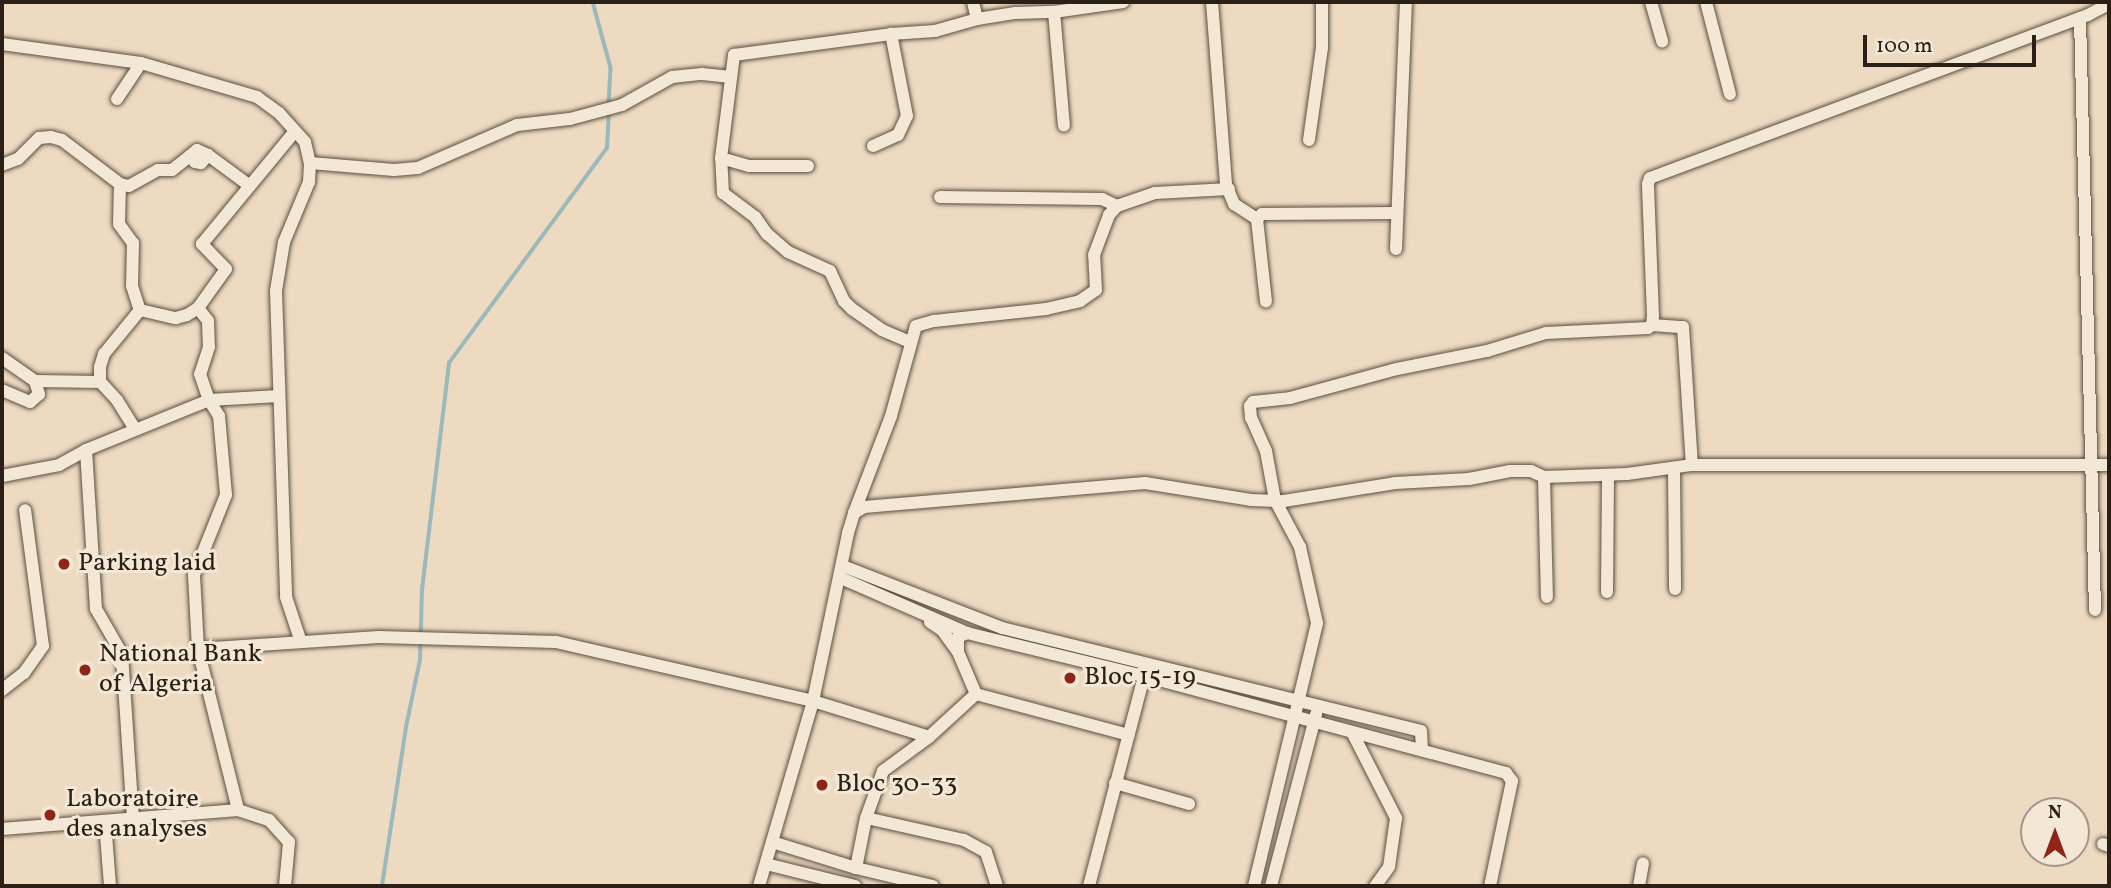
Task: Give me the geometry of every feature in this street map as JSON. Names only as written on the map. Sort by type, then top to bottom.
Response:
[{"type":"street","points":[[973,2],[976,19]]},
{"type":"street","points":[[910,342],[882,330],[852,309],[844,301],[830,271],[788,252],[767,234],[755,217],[723,193],[720,180],[721,158],[734,55],[891,34],[935,31],[976,19],[1054,12],[1068,5],[1123,2]]},
{"type":"street","points":[[1212,2],[1226,185],[1234,204],[1257,219]]},
{"type":"street","points":[[1309,141],[1322,48],[1322,2]]},
{"type":"street","points":[[1396,249],[1406,2]]},
{"type":"street","points":[[1651,2],[1662,41]]},
{"type":"street","points":[[1706,2],[1730,94]]},
{"type":"street","points":[[2084,2],[2090,465],[2095,610]]},
{"type":"street","points":[[1652,324],[1650,178],[2084,17],[2109,4]]},
{"type":"street","points":[[1054,12],[1064,126]]},
{"type":"street","points":[[873,146],[898,135],[907,116],[891,34]]},
{"type":"street","points":[[2,44],[141,63],[257,97],[279,113],[305,142],[310,163],[306,191],[284,242],[278,266],[286,603],[301,642]]},
{"type":"street","points":[[117,99],[141,63]]},
{"type":"street","points":[[310,163],[394,170],[418,168],[517,125],[570,119],[622,105],[672,77],[702,74],[731,77]]},
{"type":"street","points":[[140,310],[176,318],[198,308],[226,269],[202,244],[295,131]]},
{"type":"street","points":[[2,164],[18,159],[39,138],[51,137],[62,141],[120,184],[129,186],[158,170],[172,170],[197,150],[250,186]]},
{"type":"street","points":[[721,158],[748,166],[808,166]]},
{"type":"street","points":[[120,184],[119,224],[133,243],[132,286],[140,310]]},
{"type":"street","points":[[760,886],[813,701],[854,513],[891,416],[916,326],[1046,309],[1090,297],[1096,290],[1094,255],[1109,215],[1117,206],[1155,193],[1229,189]]},
{"type":"street","points":[[940,197],[1102,198],[1117,206]]},
{"type":"street","points":[[1257,219],[1262,214],[1397,213]]},
{"type":"street","points":[[1257,219],[1266,302]]},
{"type":"street","points":[[198,308],[208,321],[209,348],[200,373],[209,400],[219,416],[226,495],[194,575],[198,649],[238,810]]},
{"type":"street","points":[[100,382],[104,354],[140,310]]},
{"type":"street","points":[[1254,886],[1317,623],[1300,547],[1275,500],[1266,452],[1251,418],[1250,406],[1253,402],[1290,398],[1374,374],[1487,351],[1546,333],[1648,328],[1652,324],[1683,327],[1692,465]]},
{"type":"street","points":[[2,358],[35,382],[39,394],[30,402],[2,390]]},
{"type":"street","points":[[35,382],[100,382],[117,400],[135,429]]},
{"type":"street","points":[[2,476],[59,465],[86,450],[209,400],[279,396]]},
{"type":"street","points":[[86,450],[96,609],[122,654],[133,819]]},
{"type":"street","points":[[854,513],[864,507],[1145,483],[1275,500],[1306,498],[1395,483],[1469,479],[1510,471],[1531,471],[1544,477],[1608,475],[1692,465],[2109,465]]},
{"type":"street","points":[[1674,469],[1675,589]]},
{"type":"street","points":[[1607,592],[1608,475]]},
{"type":"street","points":[[1544,477],[1548,597]]},
{"type":"street","points":[[2,690],[24,673],[43,646],[25,510]]},
{"type":"street","points":[[842,572],[1002,628],[1421,731],[1422,749]]},
{"type":"street","points":[[842,572],[909,608],[968,633],[1144,676],[1506,773],[1512,781],[1490,886]]},
{"type":"street","points":[[909,608],[942,630],[958,652],[976,694]]},
{"type":"street","points":[[958,652],[958,637],[968,633]]},
{"type":"street","points":[[198,649],[379,637],[574,644],[813,701],[929,737]]},
{"type":"street","points":[[1089,886],[1144,676]]},
{"type":"street","points":[[976,694],[1129,735]]},
{"type":"street","points":[[856,868],[866,818],[883,771],[929,737],[976,694]]},
{"type":"street","points":[[1271,886],[1318,705]]},
{"type":"street","points":[[1352,732],[1396,818],[1389,867],[1375,886]]},
{"type":"street","points":[[1115,783],[1189,804]]},
{"type":"street","points":[[2,829],[238,810],[269,820],[289,842],[285,886]]},
{"type":"street","points":[[866,818],[964,841],[986,852],[997,886]]},
{"type":"street","points":[[105,822],[110,886]]},
{"type":"street","points":[[772,842],[856,868],[933,886]]},
{"type":"street","points":[[1639,886],[1643,863]]},
{"type":"street","points":[[766,864],[855,886]]},
{"type":"waterway","points":[[593,2],[611,68],[609,104]]},
{"type":"waterway","points":[[382,886],[406,727],[420,660],[422,590],[449,363],[607,148],[609,112]]},
{"type":"place","name":"Parking laid","points":[[64,564]]},
{"type":"place","name":"National Bank of Algeria","points":[[85,670]]},
{"type":"place","name":"Bloc 15-19","points":[[1070,678]]},
{"type":"place","name":"Bloc 30-33","points":[[822,785]]},
{"type":"place","name":"Laboratoire des analyses","points":[[50,815]]}]
